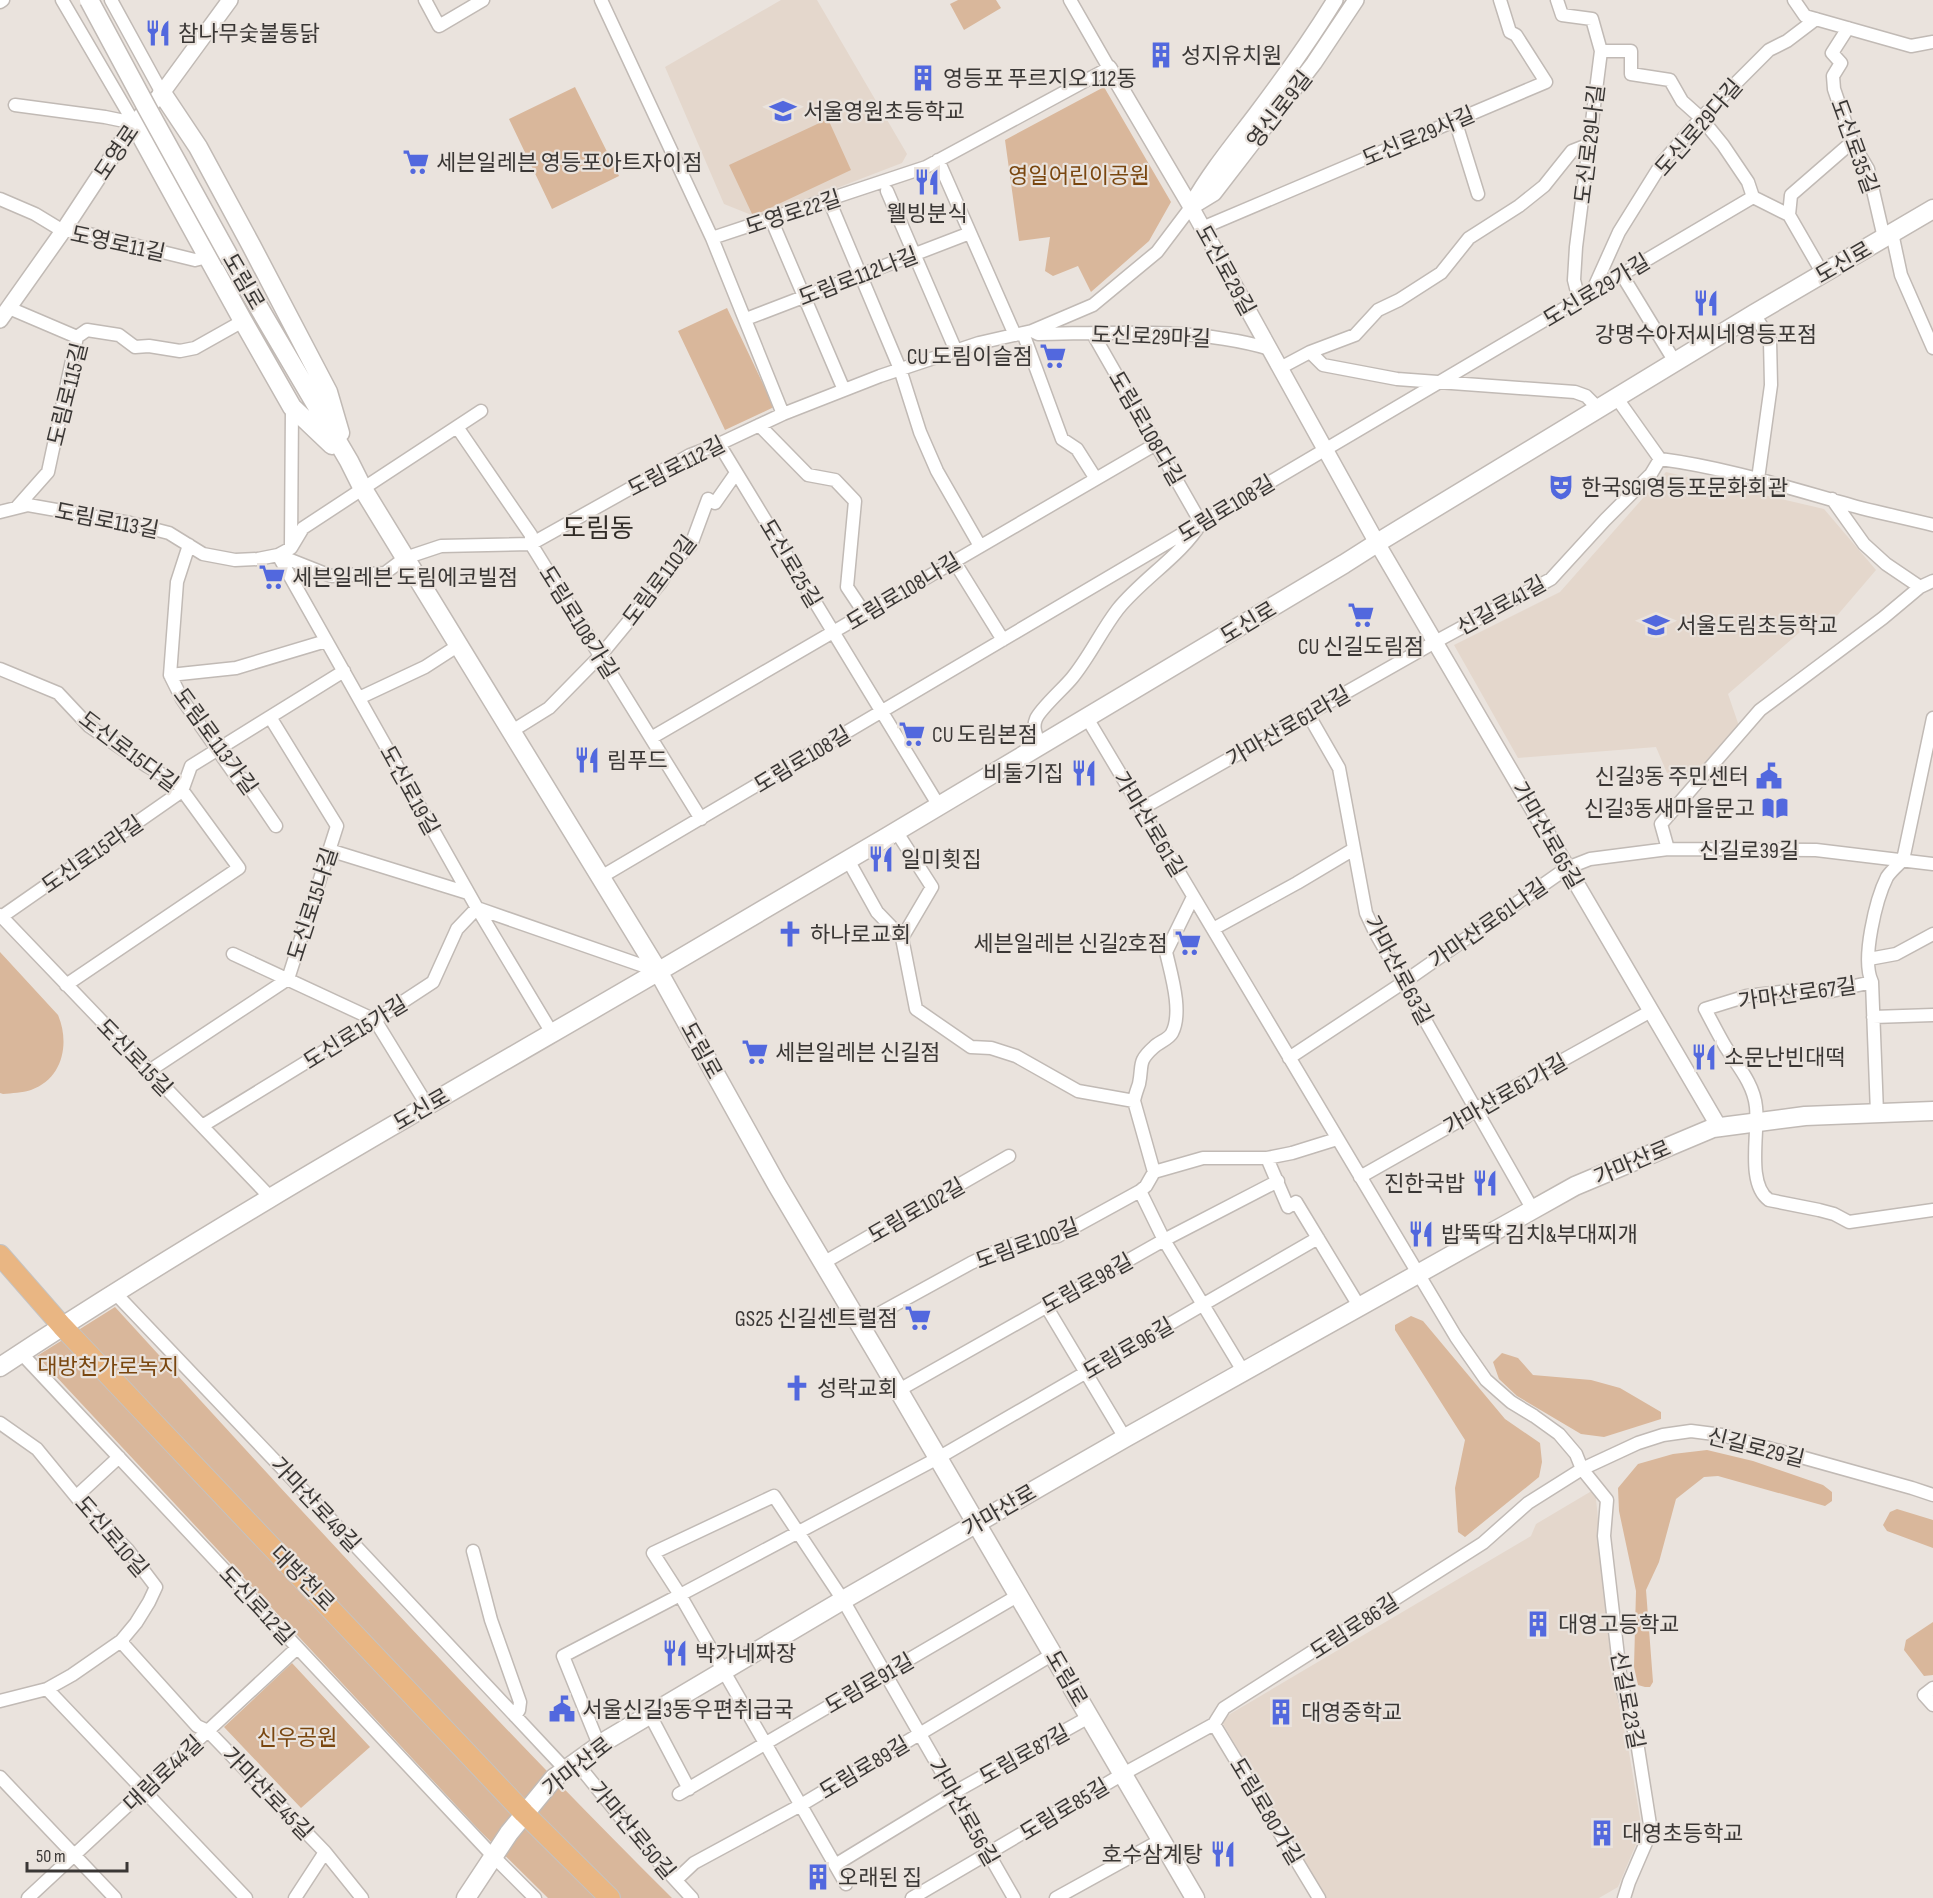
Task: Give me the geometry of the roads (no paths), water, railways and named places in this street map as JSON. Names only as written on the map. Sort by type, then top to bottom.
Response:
[{"type":"main road","name":"도림로","points":[[89,0],[231,260],[349,461],[363,489],[658,971],[777,1185],[1195,1898]]},
{"type":"main road","points":[[162,93],[198,147],[328,392],[349,461]]},
{"type":"main road","points":[[134,123],[292,407],[349,461]]},
{"type":"main road","points":[[158,166],[167,153],[177,148],[188,145],[198,147]]},
{"type":"main road","name":"도신로","points":[[0,1367],[270,1197],[1040,746],[1754,314],[1933,209]]},
{"type":"main road","name":"가마산로","points":[[466,1898],[524,1813],[554,1778],[599,1745],[843,1600],[1125,1438],[1575,1186],[1713,1128],[1805,1116],[1933,1111]]},
{"type":"main road","name":"대방천로","points":[[0,1255],[62,1326],[524,1813],[610,1898]]},
{"type":"street","points":[[62,0],[134,123]]},
{"type":"street","points":[[111,0],[162,93]]},
{"type":"street","name":"도영로","points":[[77,337],[5,314],[134,123],[162,93],[230,0]]},
{"type":"street","points":[[425,0],[439,26],[483,0]]},
{"type":"street","points":[[601,0],[712,238],[783,414]]},
{"type":"street","name":"도신로29길","points":[[1070,0],[1191,207],[1377,543]]},
{"type":"street","points":[[1191,207],[1205,181],[1274,90],[1319,27],[1335,0]]},
{"type":"street","name":"영신로9길","points":[[1191,207],[1214,193],[1314,63],[1356,0]]},
{"type":"street","name":"도신로29사길","points":[[1202,228],[1546,82],[1516,36],[1510,32],[1500,0]]},
{"type":"street","name":"도신로29나길","points":[[1557,0],[1562,15],[1592,19],[1601,51],[1575,247],[1574,280],[1579,300]]},
{"type":"street","points":[[1794,0],[1805,16],[1911,46],[1933,42]]},
{"type":"street","name":"도신로29다길","points":[[1593,292],[1619,232],[1662,163],[1701,118],[1769,51],[1787,41],[1816,19]]},
{"type":"street","name":"도신로35길","points":[[1848,28],[1832,53],[1841,63],[1833,76],[1834,89],[1852,142],[1868,169],[1901,275],[1933,348]]},
{"type":"street","points":[[1601,51],[1631,51],[1631,74],[1670,80],[1682,101],[1701,118],[1723,145],[1748,182],[1753,197],[1789,215],[1823,274]]},
{"type":"street","name":"도영로22길","points":[[712,238],[926,167],[1109,68]]},
{"type":"street","points":[[15,105],[134,123]]},
{"type":"street","points":[[1455,120],[1478,194]]},
{"type":"street","points":[[1789,215],[1791,195],[1852,142]]},
{"type":"street","points":[[1280,368],[1310,352],[1355,335],[1378,310],[1399,300],[1441,273],[1469,238],[1520,206],[1544,186],[1572,152],[1590,144]]},
{"type":"street","points":[[938,160],[970,233],[1023,333],[1062,439],[1077,449],[1096,478]]},
{"type":"street","points":[[887,190],[956,351]]},
{"type":"street","name":"도신로29가길","points":[[1325,450],[1753,197]]},
{"type":"street","name":"도영로11길","points":[[0,199],[35,214],[63,231],[77,231],[195,260],[207,256]]},
{"type":"street","points":[[830,200],[900,369],[920,432],[937,471],[980,546]]},
{"type":"street","name":"도림로112길","points":[[405,558],[441,546],[531,544],[690,455],[783,414],[900,369],[1023,333],[1093,305],[1157,252],[1191,207]]},
{"type":"street","points":[[771,219],[844,390]]},
{"type":"street","name":"도림로112나길","points":[[746,319],[970,233]]},
{"type":"street","points":[[1622,275],[1675,362]]},
{"type":"street","points":[[1754,314],[1770,340],[1771,385],[1758,479]]},
{"type":"street","name":"도림로115길","points":[[17,507],[48,472],[77,337],[87,330],[119,335],[135,347],[149,346],[180,351],[195,348],[243,321]]},
{"type":"street","name":"도신로29마길","points":[[1023,333],[1194,334],[1245,342],[1270,349]]},
{"type":"street","name":"도림로108다길","points":[[1093,334],[1201,523]]},
{"type":"street","points":[[1310,352],[1323,365],[1397,379],[1575,392],[1586,396],[1598,408]]},
{"type":"street","points":[[1616,397],[1660,459],[1684,462],[1758,479],[1933,525]]},
{"type":"street","points":[[291,548],[292,407]]},
{"type":"street","points":[[363,489],[481,411]]},
{"type":"street","points":[[759,425],[808,475],[835,480],[855,501],[847,587],[865,614]]},
{"type":"street","name":"도림로108가길","points":[[458,427],[531,535],[531,544],[701,819]]},
{"type":"street","name":"도신로25길","points":[[719,444],[939,806]]},
{"type":"street","name":"도림로108나길","points":[[651,738],[1156,444]]},
{"type":"street","name":"도림로108길","points":[[601,878],[1325,450]]},
{"type":"street","name":"신길로41길","points":[[1435,642],[1551,579],[1651,474],[1660,459]]},
{"type":"street","name":"도림로110길","points":[[512,731],[549,708],[600,656],[661,582],[673,562],[691,544],[708,499],[715,503],[736,473]]},
{"type":"street","name":"도림로113길","points":[[0,512],[28,505],[130,523],[169,533],[203,554],[235,560],[258,559],[278,555],[291,548],[303,528],[363,489]]},
{"type":"street","points":[[1832,499],[1864,544],[1886,564],[1920,587]]},
{"type":"street","points":[[1040,746],[1035,721],[1040,712],[1059,694],[1082,666],[1118,609],[1194,534],[1201,523]]},
{"type":"street","name":"가마산로65길","points":[[1377,543],[1719,1127]]},
{"type":"street","name":"도림로113가길","points":[[189,545],[177,582],[170,675],[182,699],[237,779],[244,779],[276,826]]},
{"type":"street","points":[[278,555],[332,576],[385,573],[405,558]]},
{"type":"street","name":"도신로19길","points":[[278,555],[468,893],[552,1033]]},
{"type":"street","points":[[954,561],[1003,640]]},
{"type":"street","points":[[1668,849],[1661,824],[1760,710],[1883,618],[1920,587],[1933,581]]},
{"type":"street","points":[[170,675],[236,668],[326,641]]},
{"type":"street","name":"가마산로61라길","points":[[1141,809],[1435,642]]},
{"type":"street","points":[[359,698],[425,667],[459,645]]},
{"type":"street","name":"도신로15다길","points":[[0,669],[58,693],[89,726],[147,766],[177,783],[239,868],[66,985]]},
{"type":"street","points":[[182,791],[191,766],[344,671]]},
{"type":"street","name":"가마산로63길","points":[[1308,714],[1340,768],[1366,913],[1533,1210]]},
{"type":"street","name":"도신로15나길","points":[[149,1071],[288,979],[337,826],[270,717]]},
{"type":"street","name":"가마산로61길","points":[[1087,718],[1417,1274]]},
{"type":"street","points":[[1877,1113],[1872,982],[1868,974],[1872,924],[1888,874],[1903,860],[1933,718]]},
{"type":"street","name":"도신로15라길","points":[[1,916],[182,791]]},
{"type":"street","points":[[896,831],[932,887],[902,938]]},
{"type":"street","points":[[1212,929],[1354,849]]},
{"type":"street","name":"신길로39길","points":[[1567,868],[1590,859],[1668,849],[1816,850],[1933,864]]},
{"type":"street","points":[[329,850],[468,893]]},
{"type":"street","points":[[848,860],[877,912],[902,938],[916,1009],[971,1047],[991,1048],[1016,1056],[1078,1091],[1134,1101]]},
{"type":"street","name":"가마산로61나길","points":[[1289,1058],[1404,982],[1567,868]]},
{"type":"street","points":[[1193,897],[1166,952],[1174,987],[1176,1024],[1171,1036],[1156,1044],[1144,1057],[1134,1101],[1154,1172],[1203,1158],[1268,1158],[1337,1139]]},
{"type":"street","points":[[477,908],[658,971]]},
{"type":"street","name":"도신로15가길","points":[[202,1126],[433,982],[457,930],[477,908]]},
{"type":"street","name":"도신로15길","points":[[1,916],[270,1197]]},
{"type":"street","points":[[1869,959],[1896,954],[1933,934]]},
{"type":"street","points":[[233,954],[375,1020],[427,1106]]},
{"type":"street","name":"가마산로67길","points":[[1757,1122],[1756,1105],[1742,1071],[1725,1047],[1705,1009],[1747,996],[1788,991],[1832,991],[1872,982]]},
{"type":"street","name":"가마산로61가길","points":[[1360,1177],[1466,1117],[1475,1109],[1651,1011]]},
{"type":"street","points":[[1873,1017],[1933,1015]]},
{"type":"street","points":[[1757,1122],[1756,1179],[1764,1197],[1769,1200],[1834,1214],[1849,1222],[1933,1210]]},
{"type":"street","name":"도림로102길","points":[[823,1263],[1009,1156]]},
{"type":"street","points":[[1268,1158],[1288,1207],[1296,1202],[1359,1306]]},
{"type":"street","name":"도림로100길","points":[[860,1324],[971,1263],[1009,1245],[1058,1236],[1140,1191],[1146,1186],[1154,1172]]},
{"type":"street","name":"도림로98길","points":[[899,1390],[1164,1240],[1278,1181]]},
{"type":"street","points":[[1140,1191],[1164,1240],[1243,1371]]},
{"type":"street","name":"도림로96길","points":[[938,1458],[1318,1238]]},
{"type":"street","name":"신길로23길","points":[[1417,1274],[1486,1380],[1511,1402],[1559,1434],[1576,1454],[1582,1469],[1607,1500],[1604,1536],[1621,1682],[1637,1742],[1651,1831],[1622,1896]]},
{"type":"street","name":"가마산로49길","points":[[115,1293],[515,1716],[570,1765]]},
{"type":"street","points":[[1046,1306],[1125,1438]]},
{"type":"street","name":"도신로12길","points":[[21,1353],[535,1898]]},
{"type":"street","name":"도신로10길","points":[[0,1423],[37,1449],[78,1499],[128,1550],[156,1587],[140,1616],[123,1639],[72,1675],[47,1689],[0,1701]]},
{"type":"street","name":"신길로29길","points":[[1582,1469],[1646,1440],[1691,1431],[1722,1435],[1912,1488],[1933,1496]]},
{"type":"street","points":[[78,1499],[80,1492],[119,1457]]},
{"type":"street","points":[[599,1745],[563,1656],[938,1458]]},
{"type":"street","name":"도림로86길","points":[[1123,1774],[1214,1724],[1224,1708],[1483,1544],[1528,1503],[1582,1469]]},
{"type":"street","points":[[843,1600],[774,1496],[653,1553],[680,1595],[846,1884]]},
{"type":"street","points":[[473,1551],[492,1620],[520,1702],[515,1716]]},
{"type":"street","name":"도림로91길","points":[[650,1715],[684,1791],[1019,1595]]},
{"type":"street","name":"가마산로56길","points":[[843,1600],[918,1735],[1014,1898]]},
{"type":"street","name":"가마산로45길","points":[[123,1639],[123,1644],[197,1726],[208,1731],[325,1852],[362,1898]]},
{"type":"street","name":"대림로44길","points":[[28,1898],[297,1648]]},
{"type":"street","name":"도림로89길","points":[[676,1880],[694,1863],[801,1805],[1053,1654]]},
{"type":"street","points":[[47,1689],[246,1898]]},
{"type":"street","points":[[1929,1692],[1933,1706]]},
{"type":"street","name":"도림로87길","points":[[835,1864],[953,1793],[1089,1717]]},
{"type":"street","name":"도림로80가길","points":[[1214,1724],[1320,1898]]},
{"type":"street","name":"가마산로50길","points":[[570,1765],[692,1898]]},
{"type":"street","name":"도림로85길","points":[[912,1898],[1123,1774]]},
{"type":"street","points":[[0,1777],[115,1898]]},
{"type":"street","points":[[1056,1898],[1161,1840]]},
{"type":"street","points":[[295,1898],[325,1852]]},
{"type":"place","name":"참나무숯불통닭","points":[[158,33]]},
{"type":"place","name":"성지유치원","points":[[1161,55]]},
{"type":"place","name":"영등포 푸르지오 112동","points":[[923,78]]},
{"type":"place","name":"서울영원초등학교","points":[[783,111]]},
{"type":"place","name":"세븐일레븐 영등포아트자이점","points":[[416,162]]},
{"type":"place","name":"웰빙분식","points":[[927,182]]},
{"type":"place","name":"강명수아저씨네영등포점","points":[[1706,303]]},
{"type":"place","name":"CU 도림이슬점","points":[[1053,356]]},
{"type":"place","name":"한국SGI영등포문화회관","points":[[1561,487]]},
{"type":"place","name":"세븐일레븐 도림에코빌점","points":[[272,577]]},
{"type":"place","name":"CU 신길도림점","points":[[1361,615]]},
{"type":"place","name":"서울도림초등학교","points":[[1656,625]]},
{"type":"place","name":"CU 도림본점","points":[[912,734]]},
{"type":"place","name":"림푸드","points":[[587,760]]},
{"type":"place","name":"비둘기집","points":[[1084,773]]},
{"type":"place","name":"신길3동 주민센터","points":[[1769,776]]},
{"type":"place","name":"신길3동새마을문고","points":[[1775,808]]},
{"type":"place","name":"일미횟집","points":[[881,859]]},
{"type":"place","name":"하나로교회","points":[[790,934]]},
{"type":"place","name":"세븐일레븐 신길2호점","points":[[1188,943]]},
{"type":"place","name":"세븐일레븐 신길점","points":[[755,1052]]},
{"type":"place","name":"소문난빈대떡","points":[[1704,1057]]},
{"type":"place","name":"진한국밥","points":[[1485,1183]]},
{"type":"place","name":"밥뚝딱 김치&부대찌개","points":[[1421,1234]]},
{"type":"place","name":"GS25 신길센트럴점","points":[[918,1318]]},
{"type":"place","name":"성락교회","points":[[797,1388]]},
{"type":"place","name":"대영고등학교","points":[[1538,1624]]},
{"type":"place","name":"박가네짜장","points":[[675,1653]]},
{"type":"place","name":"서울신길3동우편취급국","points":[[562,1709]]},
{"type":"place","name":"대영중학교","points":[[1281,1712]]},
{"type":"place","name":"대영초등학교","points":[[1602,1833]]},
{"type":"place","name":"호수삼계탕","points":[[1223,1854]]},
{"type":"place","name":"오래된 집","points":[[818,1877]]},
{"type":"district","name":"도림동","points":[[598,528]]},
{"type":"park label","name":"영일어린이공원","points":[[1079,175]]},
{"type":"park label","name":"대방천가로녹지","points":[[108,1366]]},
{"type":"park label","name":"신우공원","points":[[297,1737]]}]
